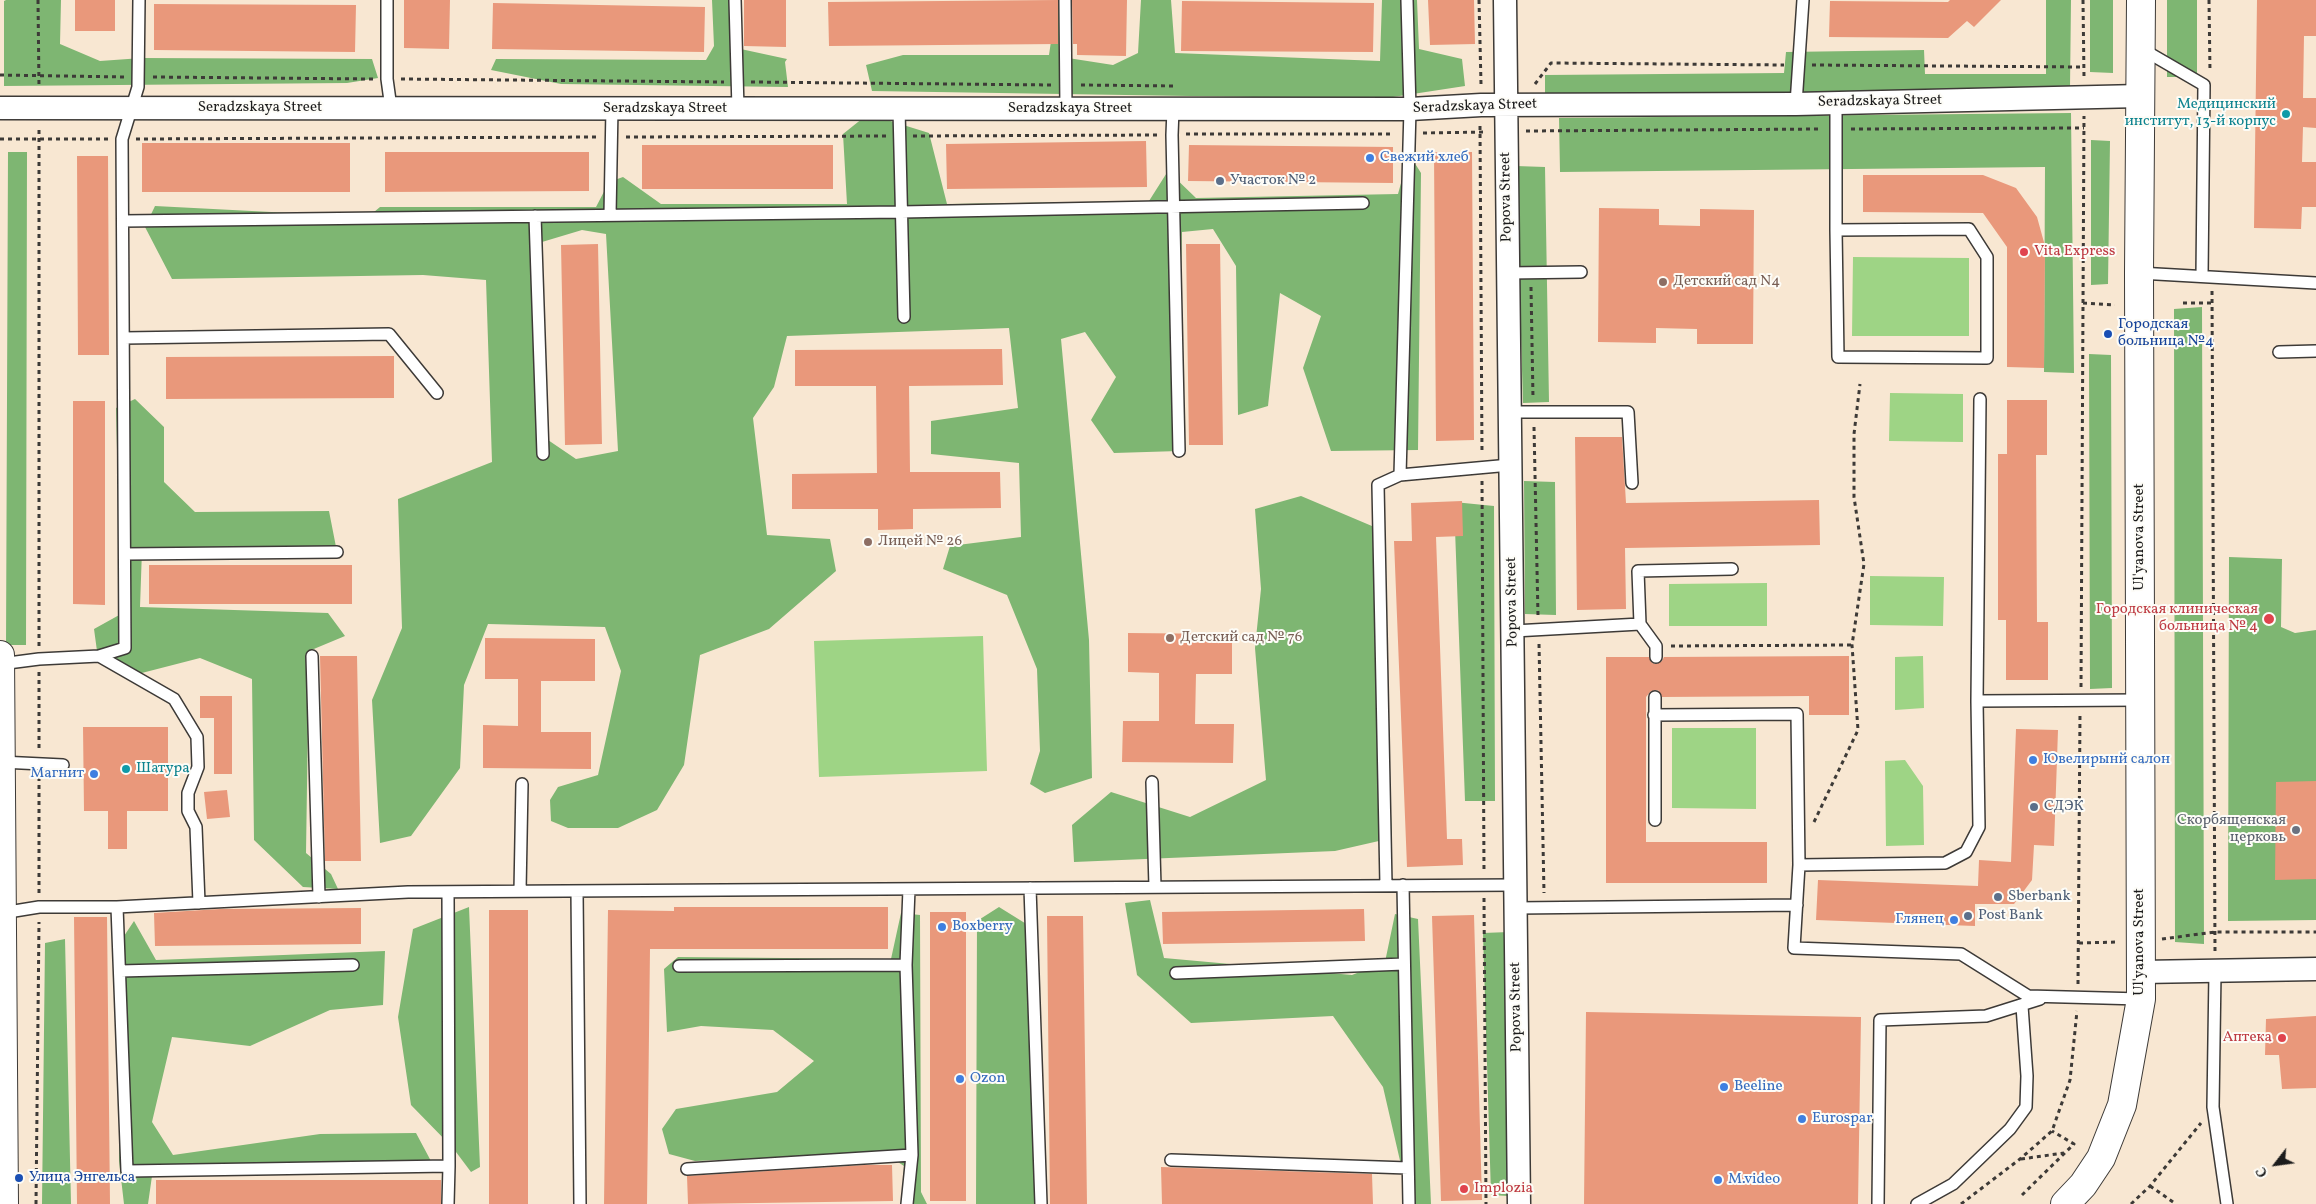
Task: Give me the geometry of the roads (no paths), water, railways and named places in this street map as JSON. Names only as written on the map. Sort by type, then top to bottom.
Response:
[{"type":"main road","name":"Ul'yanova Street","points":[[2064,1204],[2083,1185],[2101,1158],[2122,1105],[2142,986],[2139,273],[2141,0]]},
{"type":"main road","points":[[0,655],[4,1204]]},
{"type":"street","name":"Popova Street","points":[[1505,0],[1506,96],[1517,132],[1508,273],[1514,631],[1519,1204]]},
{"type":"street","name":"Seradzskaya Street","points":[[0,108],[1410,109],[1481,105],[1506,96],[1796,104],[2140,96]]},
{"type":"street","points":[[2142,986],[2215,972],[2316,969]]},
{"type":"lane","points":[[0,664],[39,659],[99,656],[125,648],[126,554],[122,139],[138,87],[139,0]]},
{"type":"lane","points":[[387,0],[387,79],[391,108]]},
{"type":"lane","points":[[735,0],[738,108]]},
{"type":"lane","points":[[1065,0],[1066,109]]},
{"type":"lane","points":[[1400,475],[1410,109],[1407,0]]},
{"type":"lane","points":[[1796,104],[1803,0]]},
{"type":"lane","points":[[2141,48],[2204,85],[2207,276]]},
{"type":"lane","points":[[1836,102],[1836,230],[1838,356],[1986,358],[1988,257],[1969,229],[1836,230]]},
{"type":"lane","points":[[610,215],[612,108]]},
{"type":"lane","points":[[899,108],[904,317]]},
{"type":"lane","points":[[1173,109],[1179,451]]},
{"type":"lane","points":[[123,221],[901,212],[1363,203]]},
{"type":"lane","points":[[535,216],[543,454]]},
{"type":"lane","points":[[1508,273],[1581,272]]},
{"type":"lane","points":[[2139,273],[2316,283]]},
{"type":"lane","points":[[124,338],[389,334],[437,393]]},
{"type":"lane","points":[[2279,352],[2316,351]]},
{"type":"lane","points":[[1799,860],[1945,863],[1966,852],[1979,827],[1977,702],[1980,399]]},
{"type":"lane","points":[[1510,412],[1628,412],[1632,484]]},
{"type":"lane","points":[[1386,885],[1378,485],[1400,475],[1510,465]]},
{"type":"lane","points":[[126,554],[338,552]]},
{"type":"lane","points":[[1656,651],[1640,624],[1638,571],[1732,569]]},
{"type":"lane","points":[[1514,631],[1640,624]]},
{"type":"lane","points":[[99,656],[174,699],[197,737],[198,767],[188,793],[188,811],[196,828],[199,903]]},
{"type":"lane","points":[[312,656],[319,897]]},
{"type":"lane","points":[[1654,820],[1655,697]]},
{"type":"lane","points":[[1977,702],[2140,700]]},
{"type":"lane","points":[[1654,715],[1797,714],[1799,860],[1794,948],[1961,954],[2028,996],[2078,998],[2142,986]]},
{"type":"lane","points":[[1,762],[62,765]]},
{"type":"lane","points":[[1152,782],[1155,887]]},
{"type":"lane","points":[[520,892],[522,784]]},
{"type":"lane","points":[[1403,885],[1409,1204]]},
{"type":"lane","points":[[1,913],[39,907],[117,907],[448,892],[1515,885]]},
{"type":"lane","points":[[1030,888],[1041,1204]]},
{"type":"lane","points":[[907,1204],[912,1155],[906,966],[909,889]]},
{"type":"lane","points":[[577,891],[580,1204]]},
{"type":"lane","points":[[448,892],[448,1204]]},
{"type":"lane","points":[[1516,908],[1797,905]]},
{"type":"lane","points":[[117,907],[127,1171],[449,1166]]},
{"type":"lane","points":[[1176,972],[1404,964]]},
{"type":"lane","points":[[120,971],[353,965]]},
{"type":"lane","points":[[680,966],[906,966]]},
{"type":"lane","points":[[2215,972],[2213,1108],[2228,1204]]},
{"type":"lane","points":[[1878,1204],[1880,1020],[1986,1016],[2047,997]]},
{"type":"lane","points":[[1916,1204],[1953,1184],[2010,1129],[2026,1107],[2027,1076],[2022,1006]]},
{"type":"lane","points":[[687,1169],[912,1155]]},
{"type":"lane","points":[[1171,1160],[1408,1168]]},
{"type":"place","name":"Медицинский институт, 13-й корпус","points":[[2286,114]]},
{"type":"place","name":"Свежий хлеб","points":[[1370,158]]},
{"type":"place","name":"Участок № 2","points":[[1220,181]]},
{"type":"place","name":"Vita Express","points":[[2024,252]]},
{"type":"place","name":"Детский сад N4","points":[[1663,282]]},
{"type":"place","name":"Городская больница №4","points":[[2108,334]]},
{"type":"place","name":"Лицей № 26","points":[[868,542]]},
{"type":"place","name":"Городская клиническая больница № 4","points":[[2269,619]]},
{"type":"place","name":"Детский сад № 76","points":[[1170,638]]},
{"type":"place","name":"Ювелирынй салон","points":[[2033,760]]},
{"type":"place","name":"Шатура","points":[[126,769]]},
{"type":"place","name":"Магнит","points":[[94,774]]},
{"type":"place","name":"СДЭК","points":[[2034,807]]},
{"type":"place","name":"Скорбященская церковь","points":[[2296,830]]},
{"type":"place","name":"Sberbank","points":[[1998,897]]},
{"type":"place","name":"Post Bank","points":[[1968,916]]},
{"type":"place","name":"Глянец","points":[[1954,920]]},
{"type":"place","name":"Boxberry","points":[[942,927]]},
{"type":"place","name":"Аптека","points":[[2282,1038]]},
{"type":"place","name":"Ozon","points":[[960,1079]]},
{"type":"place","name":"Beeline","points":[[1724,1087]]},
{"type":"place","name":"Eurospar","points":[[1802,1119]]},
{"type":"place","name":"Улица Энгельса","points":[[19,1178]]},
{"type":"place","name":"M.video","points":[[1718,1180]]},
{"type":"place","name":"Implozia","points":[[1464,1189]]}]
